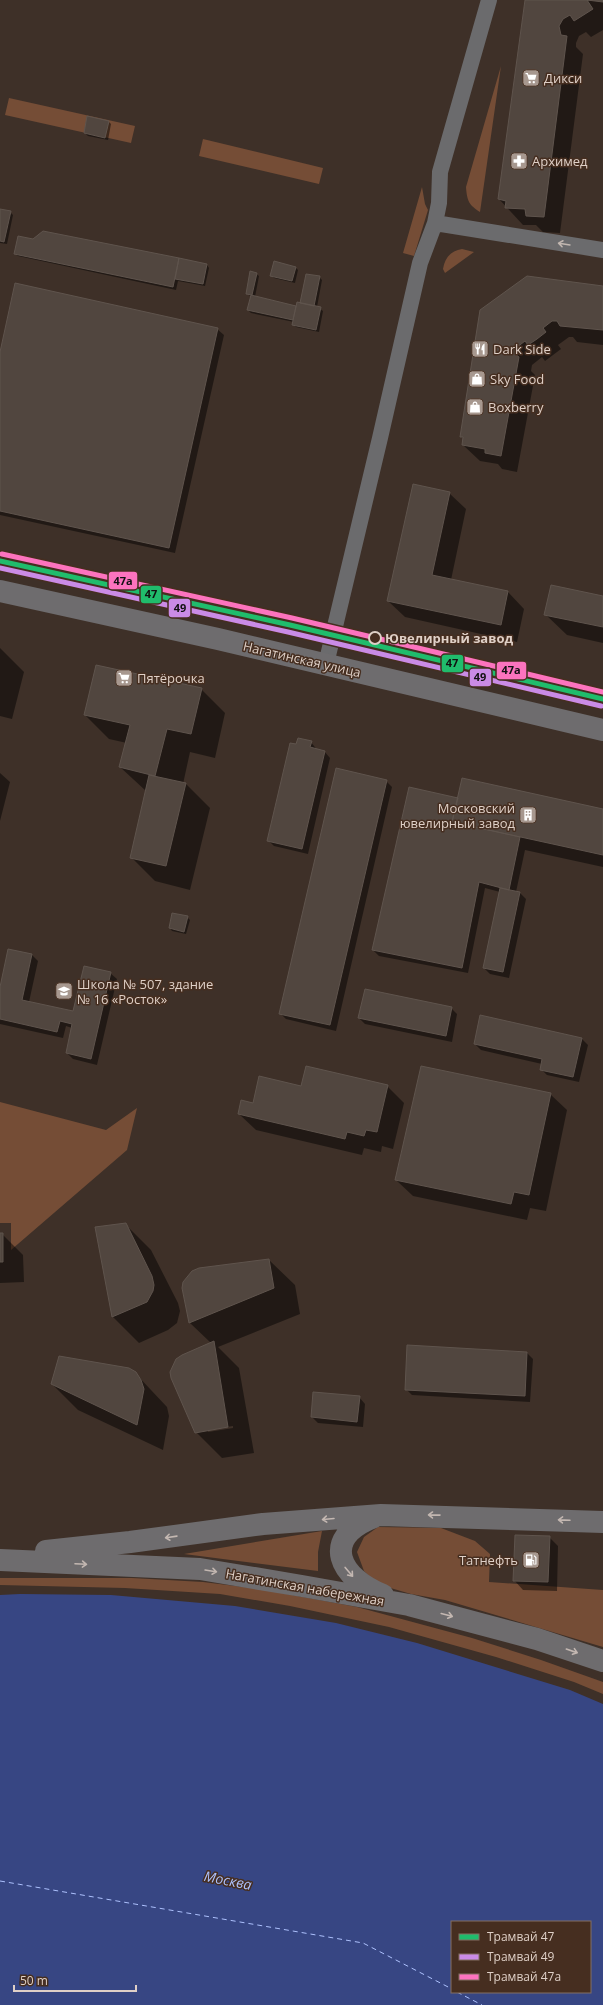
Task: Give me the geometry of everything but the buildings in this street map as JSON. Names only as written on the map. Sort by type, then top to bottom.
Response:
[{"type":"main road","name":"Нагатинская улица","points":[[0,591],[218,639],[603,730]]},
{"type":"main road","points":[[0,1556],[130,1542],[263,1524],[380,1515],[603,1522]]},
{"type":"main road","points":[[380,1515],[364,1521],[352,1529],[344,1538],[341,1548],[341,1560],[346,1570],[356,1579],[379,1594],[409,1605]]},
{"type":"main road","name":"Нагатинская набережная","points":[[0,1560],[200,1569],[409,1605],[537,1639],[603,1661]]},
{"type":"street","points":[[326,664],[420,263],[435,223],[439,203],[440,172],[489,0]]},
{"type":"street","points":[[435,223],[603,250]]},
{"type":"shaded area","points":[[501,66],[480,212],[469,202],[466,187]]},
{"type":"shaded area","points":[[9,98],[135,126],[131,143],[5,115]]},
{"type":"shaded area","points":[[203,139],[323,168],[319,184],[199,156]]},
{"type":"shaded area","points":[[422,187],[425,204],[428,210],[414,256],[403,253]]},
{"type":"shaded area","points":[[462,249],[474,252],[445,273],[443,269],[445,261],[449,255]]},
{"type":"shaded area","points":[[0,1102],[106,1130],[137,1108],[127,1150],[11,1250],[11,1223],[0,1223]]},
{"type":"shaded area","points":[[378,1527],[441,1528],[475,1541],[490,1554],[489,1582],[603,1590],[603,1647],[445,1600],[411,1594],[377,1584],[364,1571],[357,1552],[364,1537]]},
{"type":"shaded area","points":[[322,1531],[318,1552],[318,1571],[184,1554]]},
{"type":"shaded area","points":[[0,1578],[132,1578],[203,1582],[260,1589],[357,1607],[472,1638],[541,1660],[603,1682],[603,1694],[574,1682],[496,1657],[389,1627],[290,1606],[220,1594],[125,1588],[0,1585]]},
{"type":"water","name":"Москва","points":[[0,1595],[111,1595],[235,1606],[336,1623],[417,1643],[570,1690],[603,1704],[603,2005],[0,2005]]},
{"type":"ferry route","points":[[0,1881],[363,1943],[451,1988]]},
{"type":"ferry route","points":[[459,1993],[482,2005]]},
{"type":"tram line","name":"47а","points":[[2,554],[292,618],[603,692]]},
{"type":"tram line","name":"47","points":[[0,561],[290,625],[603,699]]},
{"type":"tram line","name":"49","points":[[0,568],[288,632],[601,706]]},
{"type":"place","name":"Дикси","points":[[531,78]]},
{"type":"place","name":"Архимед","points":[[519,161]]},
{"type":"place","name":"Dark Side","points":[[480,349]]},
{"type":"place","name":"Sky Food","points":[[477,379]]},
{"type":"place","name":"Boxberry","points":[[475,407]]},
{"type":"place","name":"Ювелирный завод","points":[[375,638]]},
{"type":"place","name":"Пятёрочка","points":[[124,678]]},
{"type":"place","name":"Московский ювелирный завод","points":[[528,815]]},
{"type":"place","name":"Школа № 507, здание № 16 «Росток»","points":[[64,991]]},
{"type":"place","name":"Татнефть","points":[[531,1560]]}]
